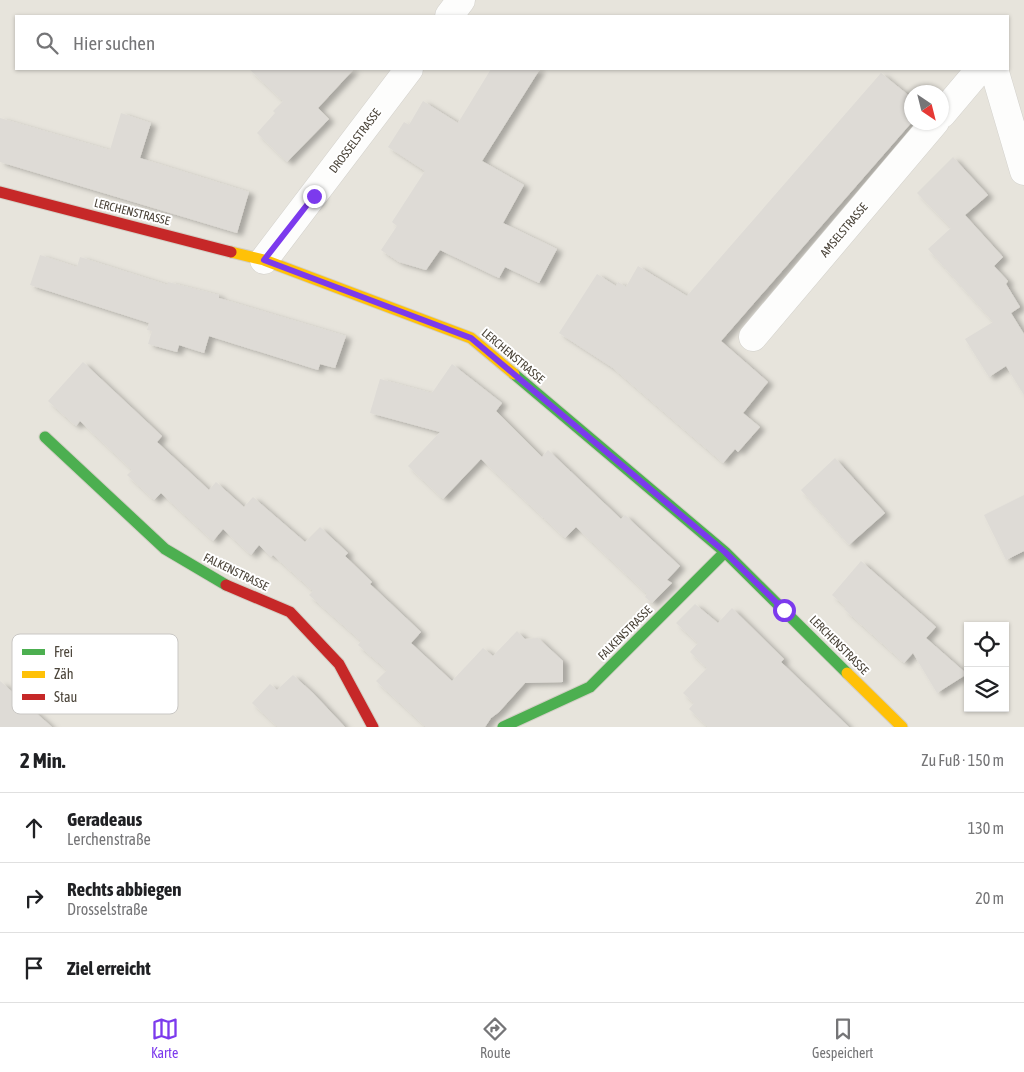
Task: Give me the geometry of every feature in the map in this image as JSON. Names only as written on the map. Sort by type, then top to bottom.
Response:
[{"type":"street","points":[[450,15],[461,0]]},
{"type":"street","name":"DROSSELSTRASSE","points":[[264,260],[408,70]]},
{"type":"street","points":[[949,106],[979,70]]},
{"type":"street","points":[[994,70],[1024,171]]},
{"type":"street","name":"AMSELSTRASSE","points":[[753,337],[928,130]]},
{"type":"street","name":"LERCHENSTRASSE","points":[[0,192],[264,260],[471,338],[725,552],[902,727]]},
{"type":"street","name":"FALKENSTRASSE","points":[[45,437],[165,549],[218,582],[290,612],[340,664],[373,727]]},
{"type":"street","name":"FALKENSTRASSE","points":[[503,727],[590,687],[725,552]]},
{"type":"shaded area","points":[[0,0],[1024,0],[1024,727],[0,727]]},
{"type":"building","points":[[250,70],[353,70],[318,108],[329,119],[287,162],[257,133],[283,101]]},
{"type":"building","points":[[490,70],[539,70],[482,161],[524,185],[503,223],[557,249],[539,283],[505,267],[499,278],[440,250],[426,270],[399,262],[381,250],[397,226],[392,222],[425,171],[388,147],[404,122],[409,125],[423,101],[458,123]]},
{"type":"building","points":[[881,73],[904,92],[905,130],[721,341],[768,382],[743,413],[760,427],[738,452],[735,449],[723,463],[613,368],[559,333],[597,274],[616,286],[618,282],[626,287],[638,266],[687,296]]},
{"type":"building","points":[[121,113],[151,123],[140,158],[249,192],[237,233],[0,162],[0,118],[110,150]]},
{"type":"building","points":[[953,157],[988,195],[965,215],[1003,257],[994,266],[1008,281],[1006,284],[1020,307],[1011,313],[1024,334],[1024,395],[1006,366],[989,377],[965,339],[993,322],[928,249],[951,228],[917,193]]},
{"type":"building","points":[[40,255],[77,267],[80,257],[168,285],[168,282],[219,295],[219,298],[346,336],[335,368],[320,364],[318,370],[209,336],[204,353],[179,345],[177,352],[148,344],[152,331],[147,330],[149,323],[30,285]]},
{"type":"building","points":[[83,362],[162,436],[157,442],[209,490],[216,482],[244,507],[253,497],[305,542],[320,527],[348,553],[345,556],[372,582],[370,584],[421,632],[411,643],[452,681],[483,648],[493,656],[517,631],[525,639],[538,638],[563,661],[563,682],[525,683],[499,712],[491,718],[485,727],[426,727],[376,681],[387,670],[358,645],[361,641],[309,595],[313,591],[273,555],[271,557],[259,545],[251,555],[223,529],[213,541],[161,493],[154,500],[127,475],[132,470],[80,421],[76,426],[48,401]]},
{"type":"building","points":[[452,364],[502,403],[496,411],[542,457],[548,450],[621,519],[625,515],[680,566],[667,580],[672,583],[652,603],[645,597],[647,594],[576,527],[565,538],[481,459],[443,499],[408,466],[440,432],[370,413],[380,379],[432,393]]},
{"type":"building","points":[[835,458],[885,513],[849,545],[801,490]]},
{"type":"building","points":[[1024,495],[1024,551],[1006,560],[984,515]]},
{"type":"building","points":[[861,561],[936,627],[926,638],[964,671],[964,676],[937,693],[913,653],[904,663],[844,609],[846,607],[832,595]]},
{"type":"building","points":[[695,604],[718,623],[732,608],[784,659],[781,662],[849,727],[708,727],[689,709],[694,703],[683,693],[707,668],[690,652],[698,643],[676,623]]},
{"type":"building","points":[[293,675],[345,727],[278,727],[252,703],[270,684],[277,690]]},
{"type":"building","points":[[0,681],[12,692],[12,714],[37,714],[52,727],[0,727]]},
{"type":"traffic: fast","points":[[514,374],[725,552],[847,673]]},
{"type":"traffic: fast","points":[[45,437],[165,549],[226,585]]},
{"type":"traffic: fast","points":[[503,727],[590,687],[725,552]]},
{"type":"traffic: slow","points":[[231,252],[264,260],[471,338],[514,374]]},
{"type":"traffic: slow","points":[[847,673],[902,727]]},
{"type":"traffic: jam","points":[[0,192],[231,252]]},
{"type":"traffic: jam","points":[[226,585],[290,612],[339,664],[373,727]]},
{"type":"route","points":[[314,196],[264,260],[471,338],[725,552],[784,610]]}]
